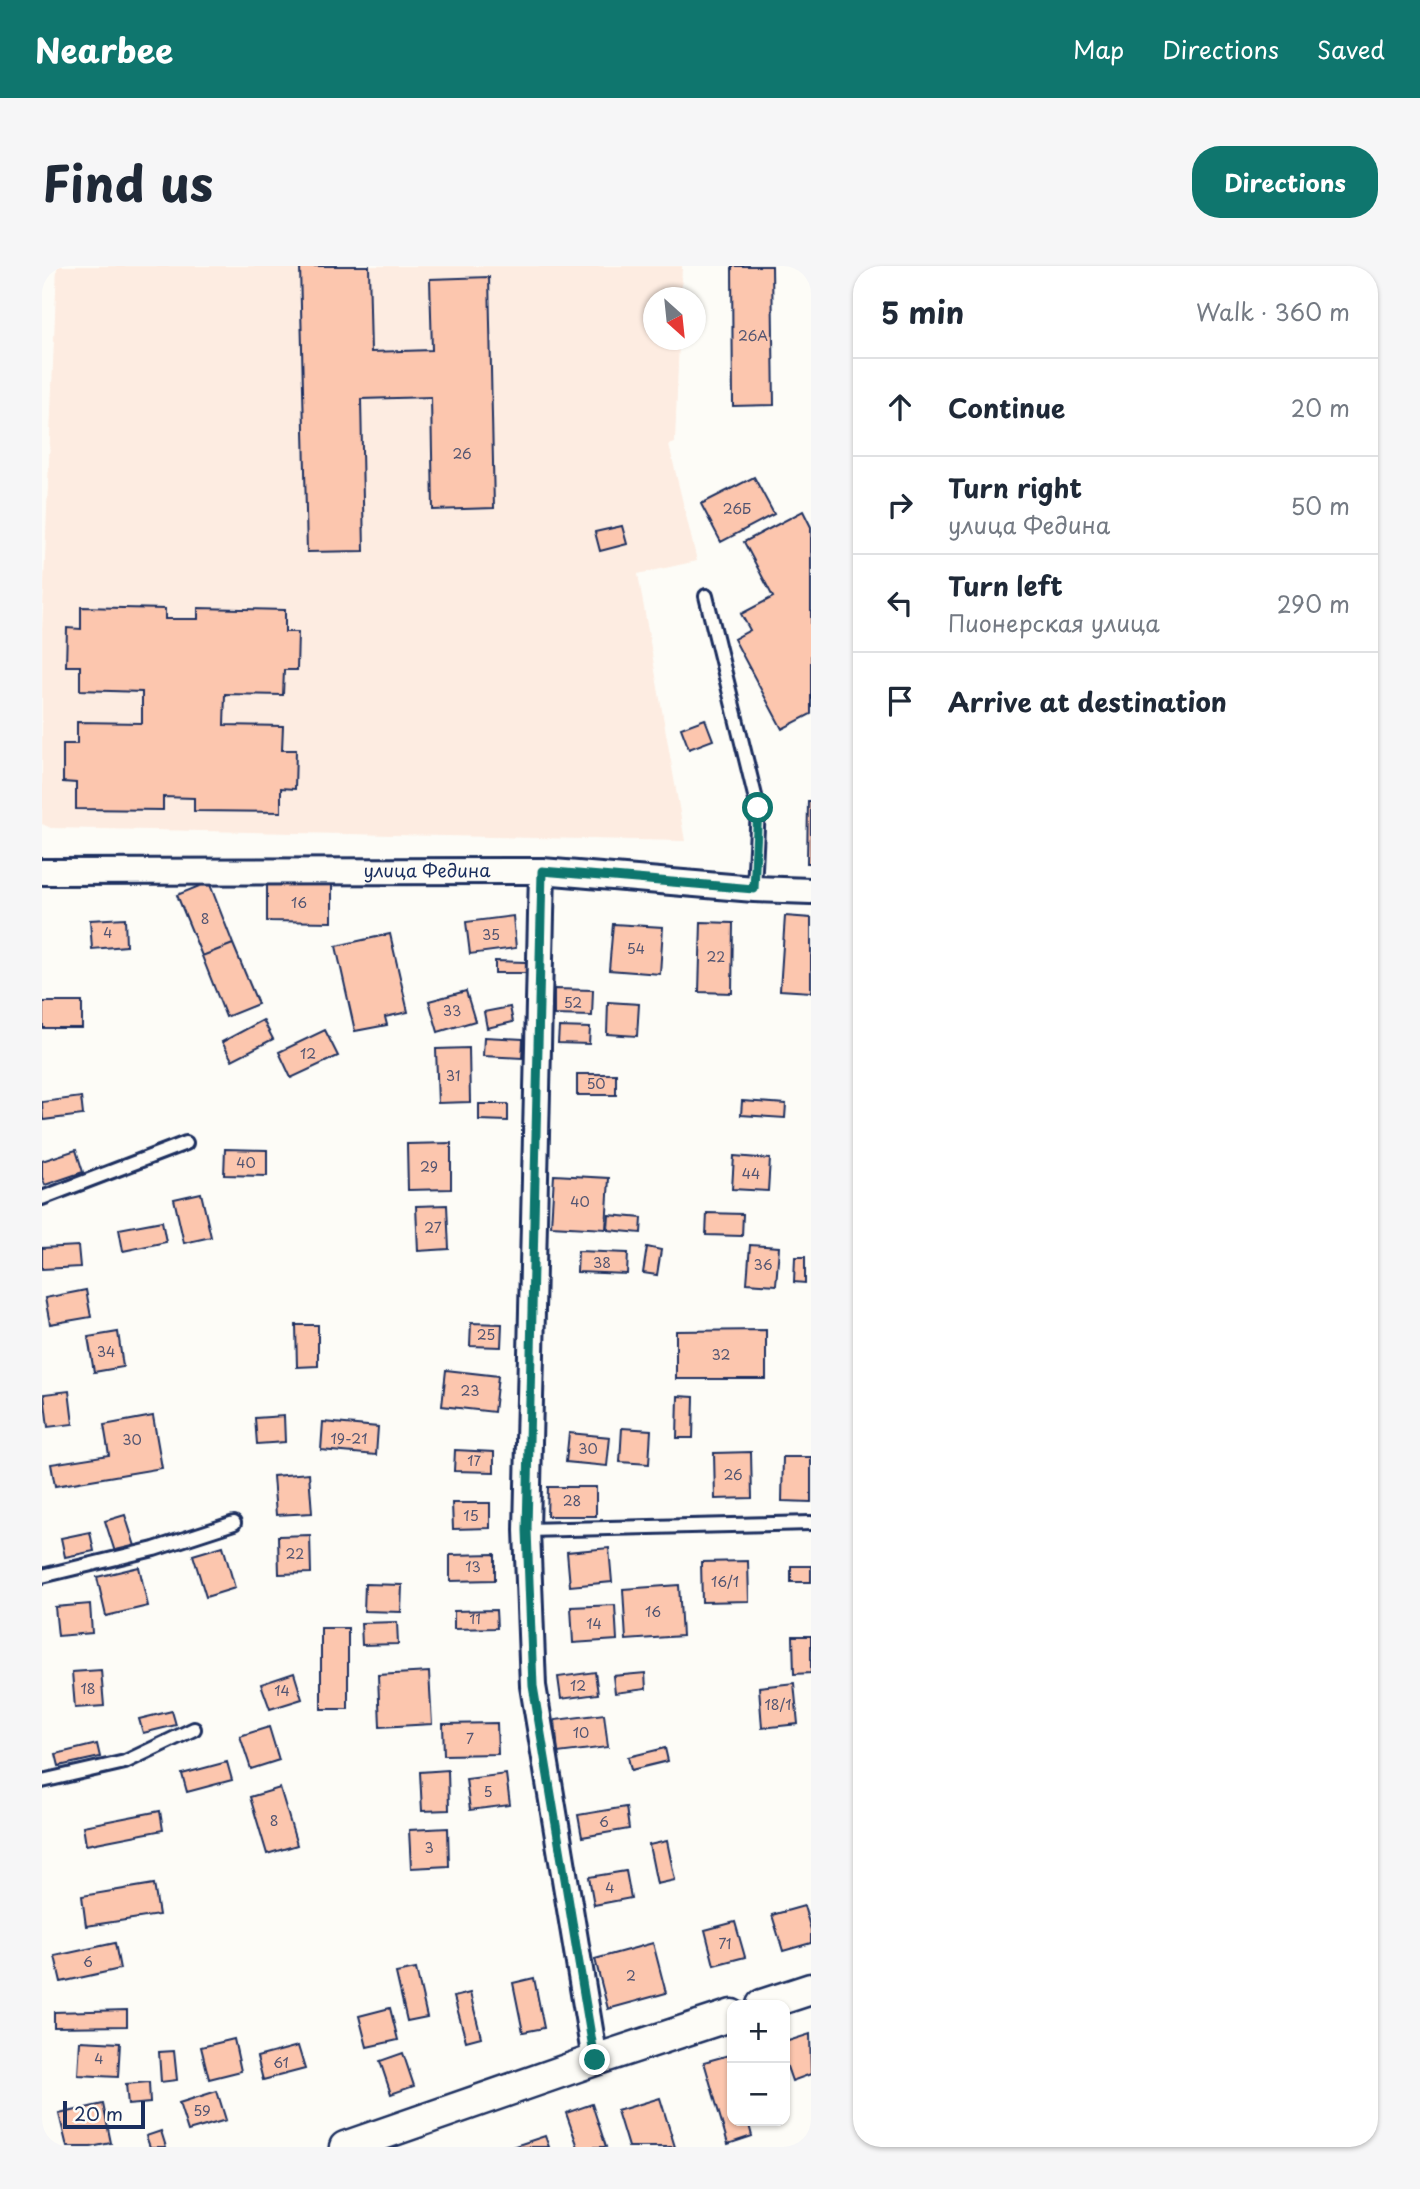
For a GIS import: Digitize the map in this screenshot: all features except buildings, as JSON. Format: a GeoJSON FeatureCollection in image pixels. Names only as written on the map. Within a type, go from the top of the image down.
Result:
{"type":"FeatureCollection","features":[{"type":"Feature","properties":{"kind":"street","name":"улица Федина"},"geometry":{"type":"LineString","coordinates":[[42,872],[542,871],[754,889],[811,891]]}},
{"type":"Feature","properties":{"kind":"street"},"geometry":{"type":"LineString","coordinates":[[542,871],[527,1530],[533,1686],[595,2060]]}},
{"type":"Feature","properties":{"kind":"street"},"geometry":{"type":"LineString","coordinates":[[777,2000],[811,1989]]}},
{"type":"Feature","properties":{"kind":"street"},"geometry":{"type":"LineString","coordinates":[[345,2147],[727,2017]]}},
{"type":"Feature","properties":{"kind":"lane"},"geometry":{"type":"LineString","coordinates":[[706,596],[758,808],[754,889]]}},
{"type":"Feature","properties":{"kind":"lane"},"geometry":{"type":"LineString","coordinates":[[42,1198],[186,1143]]}},
{"type":"Feature","properties":{"kind":"lane"},"geometry":{"type":"LineString","coordinates":[[42,1576],[154,1549],[234,1523]]}},
{"type":"Feature","properties":{"kind":"lane"},"geometry":{"type":"LineString","coordinates":[[527,1530],[811,1523]]}},
{"type":"Feature","properties":{"kind":"lane"},"geometry":{"type":"LineString","coordinates":[[42,1781],[125,1762],[194,1729]]}},
{"type":"Feature","properties":{"kind":"shaded area"},"geometry":{"type":"Polygon","coordinates":[[[57,266],[682,266],[681,287],[643,287],[643,350],[679,350],[675,443],[669,445],[697,561],[638,574],[685,841],[51,828],[42,824],[42,631],[57,266]]]}},
{"type":"Feature","properties":{"kind":"route"},"geometry":{"type":"LineString","coordinates":[[595,2060],[533,1686],[527,1530],[542,871],[754,889],[758,808]]}}]}
